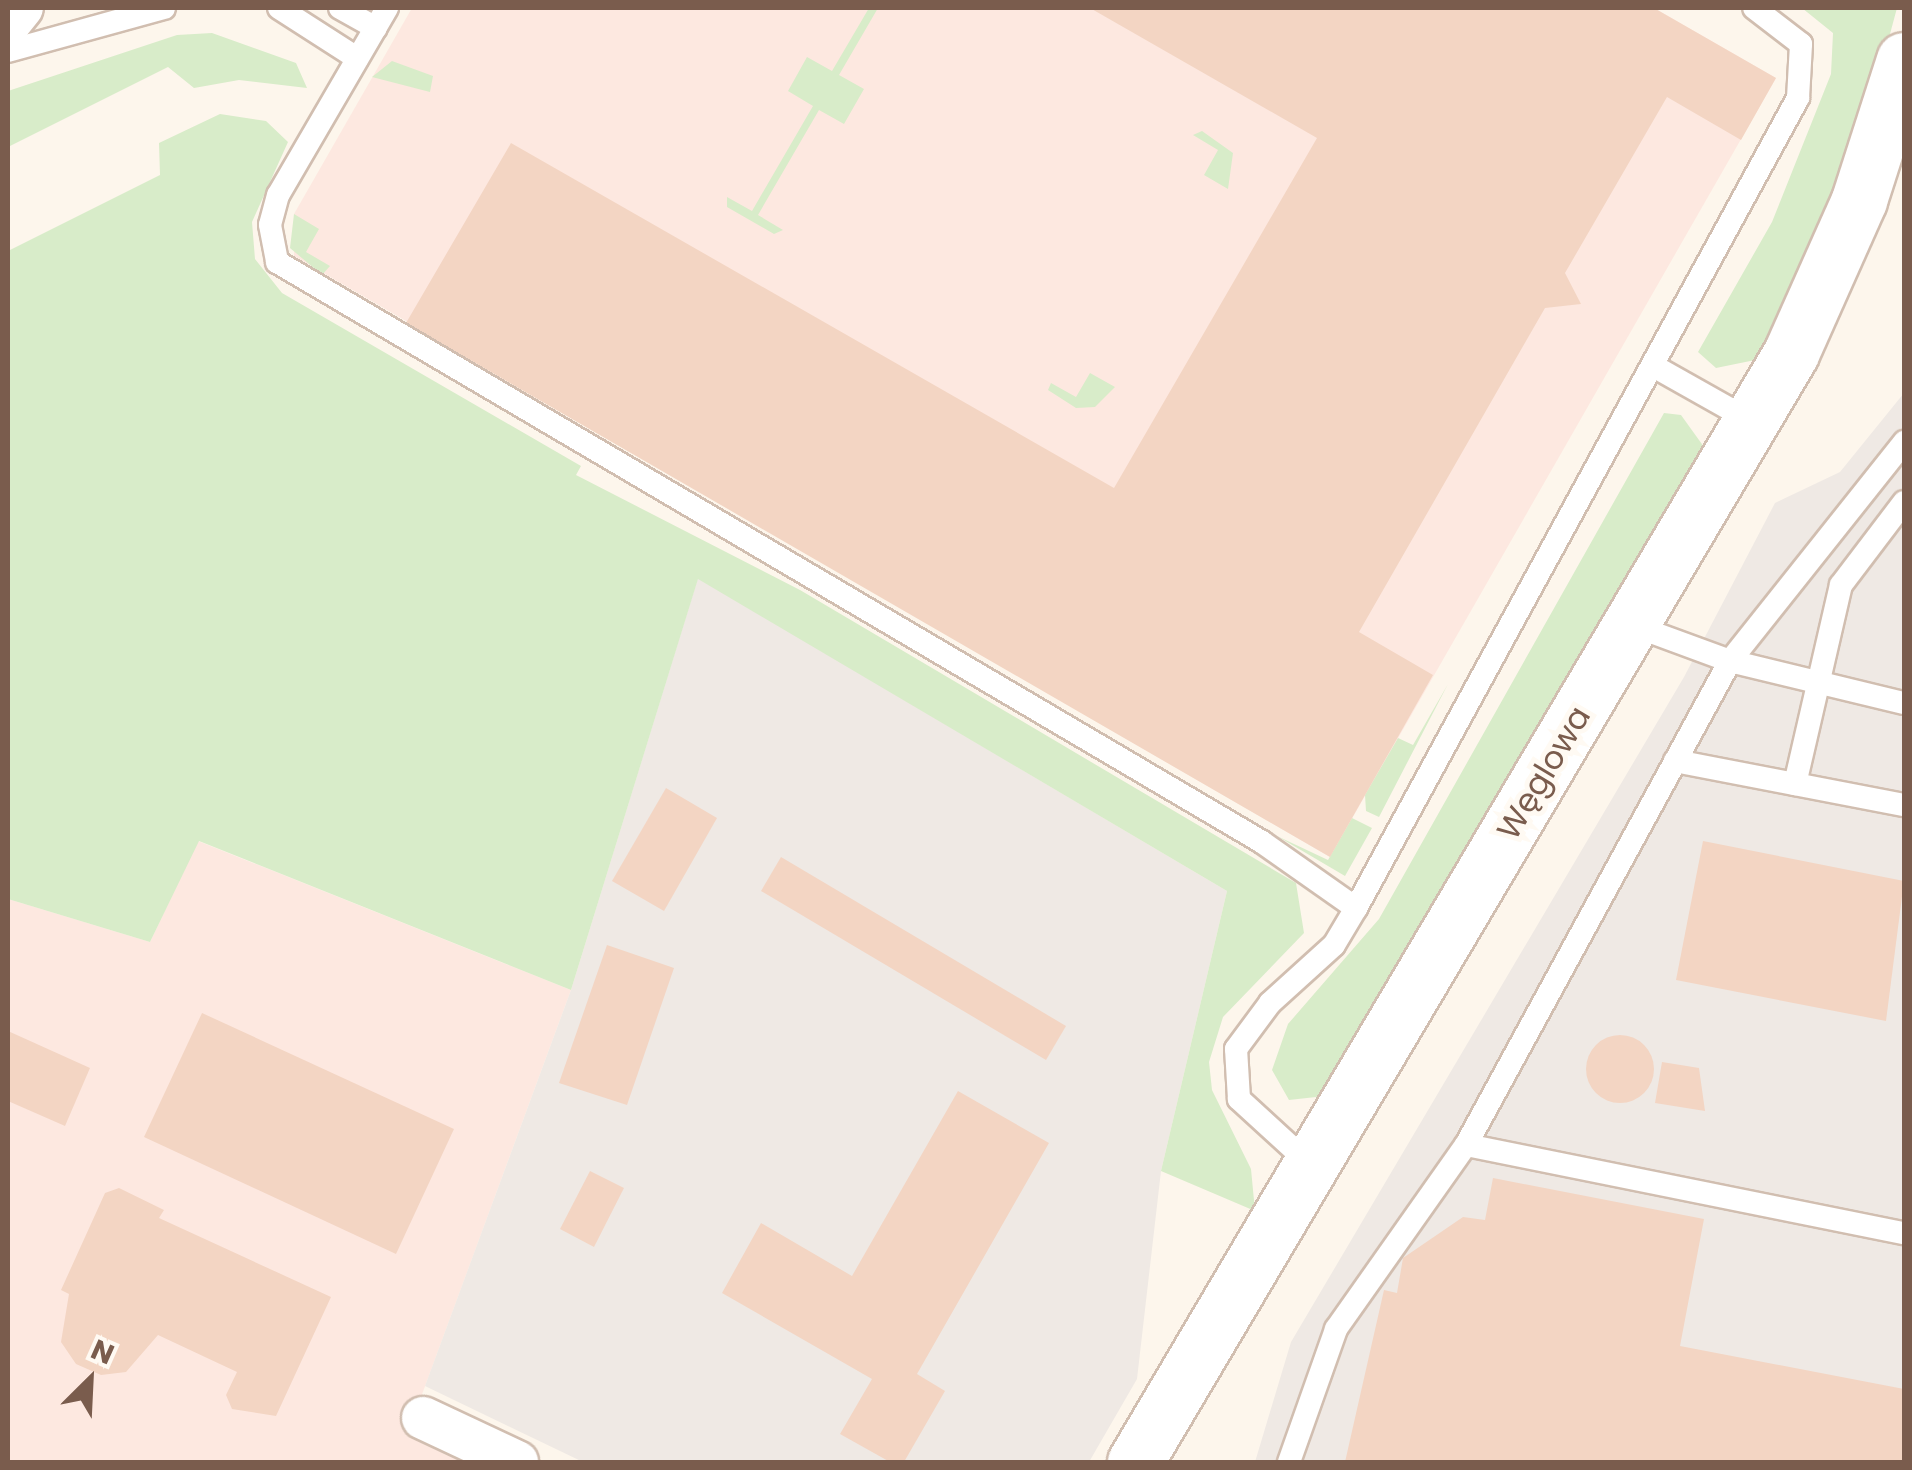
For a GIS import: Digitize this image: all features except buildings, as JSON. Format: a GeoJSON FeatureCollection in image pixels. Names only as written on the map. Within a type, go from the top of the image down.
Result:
{"type":"FeatureCollection","features":[{"type":"Feature","properties":{"kind":"street"},"geometry":{"type":"LineString","coordinates":[[8,25],[22,8]]}},
{"type":"Feature","properties":{"kind":"street","name":"Węglowa"},"geometry":{"type":"LineString","coordinates":[[1135,1462],[1753,422],[1859,200],[1904,60]]}},
{"type":"Feature","properties":{"kind":"street"},"geometry":{"type":"LineString","coordinates":[[423,1418],[517,1462]]}},
{"type":"Feature","properties":{"kind":"lane"},"geometry":{"type":"LineString","coordinates":[[8,51],[164,8]]}},
{"type":"Feature","properties":{"kind":"lane"},"geometry":{"type":"LineString","coordinates":[[279,8],[356,58]]}},
{"type":"Feature","properties":{"kind":"lane"},"geometry":{"type":"LineString","coordinates":[[340,8],[382,18],[278,195],[270,225],[276,262],[1262,842],[1356,908]]}},
{"type":"Feature","properties":{"kind":"lane"},"geometry":{"type":"LineString","coordinates":[[1311,1165],[1239,1099],[1236,1050],[1270,1002],[1334,945],[1356,908],[1657,368],[1802,83],[1802,44],[1754,8]]}},
{"type":"Feature","properties":{"kind":"lane"},"geometry":{"type":"LineString","coordinates":[[1657,368],[1753,422]]}},
{"type":"Feature","properties":{"kind":"lane"},"geometry":{"type":"LineString","coordinates":[[1289,1462],[1336,1329],[1466,1145],[1730,661],[1904,451]]}},
{"type":"Feature","properties":{"kind":"lane"},"geometry":{"type":"LineString","coordinates":[[1795,784],[1840,585],[1904,502]]}},
{"type":"Feature","properties":{"kind":"lane"},"geometry":{"type":"LineString","coordinates":[[1632,625],[1730,661],[1904,702]]}},
{"type":"Feature","properties":{"kind":"lane"},"geometry":{"type":"LineString","coordinates":[[1675,761],[1904,805]]}},
{"type":"Feature","properties":{"kind":"lane"},"geometry":{"type":"LineString","coordinates":[[1466,1145],[1904,1232]]}},
{"type":"Feature","properties":{"kind":"shaded area"},"geometry":{"type":"Polygon","coordinates":[[[412,8],[1654,8],[1776,78],[1330,857],[294,256],[294,214],[412,8]]]}},
{"type":"Feature","properties":{"kind":"shaded area"},"geometry":{"type":"Polygon","coordinates":[[[1904,393],[1904,1462],[1255,1462],[1291,1342],[1684,677],[1775,503],[1840,472],[1904,393]]]}},
{"type":"Feature","properties":{"kind":"shaded area"},"geometry":{"type":"Polygon","coordinates":[[[698,578],[1227,891],[1161,1171],[1137,1379],[1089,1462],[583,1462],[425,1386],[571,990],[698,578]]]}},
{"type":"Feature","properties":{"kind":"shaded area"},"geometry":{"type":"Polygon","coordinates":[[[198,841],[571,990],[410,1427],[482,1462],[8,1462],[8,899],[150,942],[198,841]]]}},
{"type":"Feature","properties":{"kind":"green space"},"geometry":{"type":"Polygon","coordinates":[[[869,8],[878,8],[839,75],[864,89],[844,124],[819,110],[758,215],[783,230],[774,234],[727,207],[727,197],[752,211],[813,106],[788,91],[807,57],[832,71],[869,8]]]}},
{"type":"Feature","properties":{"kind":"green space"},"geometry":{"type":"Polygon","coordinates":[[[1802,8],[1897,8],[1859,149],[1760,359],[1716,368],[1698,352],[1772,222],[1831,74],[1833,33],[1802,8]]]}},
{"type":"Feature","properties":{"kind":"green space"},"geometry":{"type":"Polygon","coordinates":[[[212,33],[296,63],[307,88],[239,80],[194,88],[168,67],[8,147],[8,91],[177,35],[212,33]]]}},
{"type":"Feature","properties":{"kind":"green space"},"geometry":{"type":"Polygon","coordinates":[[[392,61],[433,76],[430,92],[372,77],[392,61]]]}},
{"type":"Feature","properties":{"kind":"green space"},"geometry":{"type":"Polygon","coordinates":[[[220,114],[266,121],[288,142],[252,222],[255,259],[282,293],[581,466],[576,475],[800,590],[1296,883],[1304,933],[1223,1017],[1209,1062],[1212,1090],[1251,1169],[1255,1211],[1161,1171],[1227,891],[698,579],[571,990],[199,841],[150,942],[8,899],[8,251],[160,175],[159,143],[220,114]]]}},
{"type":"Feature","properties":{"kind":"green space"},"geometry":{"type":"Polygon","coordinates":[[[1202,131],[1233,153],[1228,189],[1204,175],[1218,150],[1193,135],[1202,131]]]}},
{"type":"Feature","properties":{"kind":"green space"},"geometry":{"type":"Polygon","coordinates":[[[294,214],[319,229],[306,252],[330,266],[322,275],[290,248],[294,214]]]}},
{"type":"Feature","properties":{"kind":"green space"},"geometry":{"type":"Polygon","coordinates":[[[1090,373],[1115,387],[1095,407],[1076,408],[1048,390],[1051,383],[1076,397],[1090,373]]]}},
{"type":"Feature","properties":{"kind":"green space"},"geometry":{"type":"Polygon","coordinates":[[[1664,413],[1681,415],[1704,447],[1325,1096],[1289,1100],[1272,1070],[1288,1024],[1379,919],[1664,413]]]}},
{"type":"Feature","properties":{"kind":"green space"},"geometry":{"type":"Polygon","coordinates":[[[1448,684],[1379,817],[1366,811],[1365,795],[1398,738],[1413,745],[1448,684]]]}},
{"type":"Feature","properties":{"kind":"green space"},"geometry":{"type":"Polygon","coordinates":[[[1352,818],[1372,828],[1345,876],[1277,836],[1328,860],[1352,818]]]}}]}
